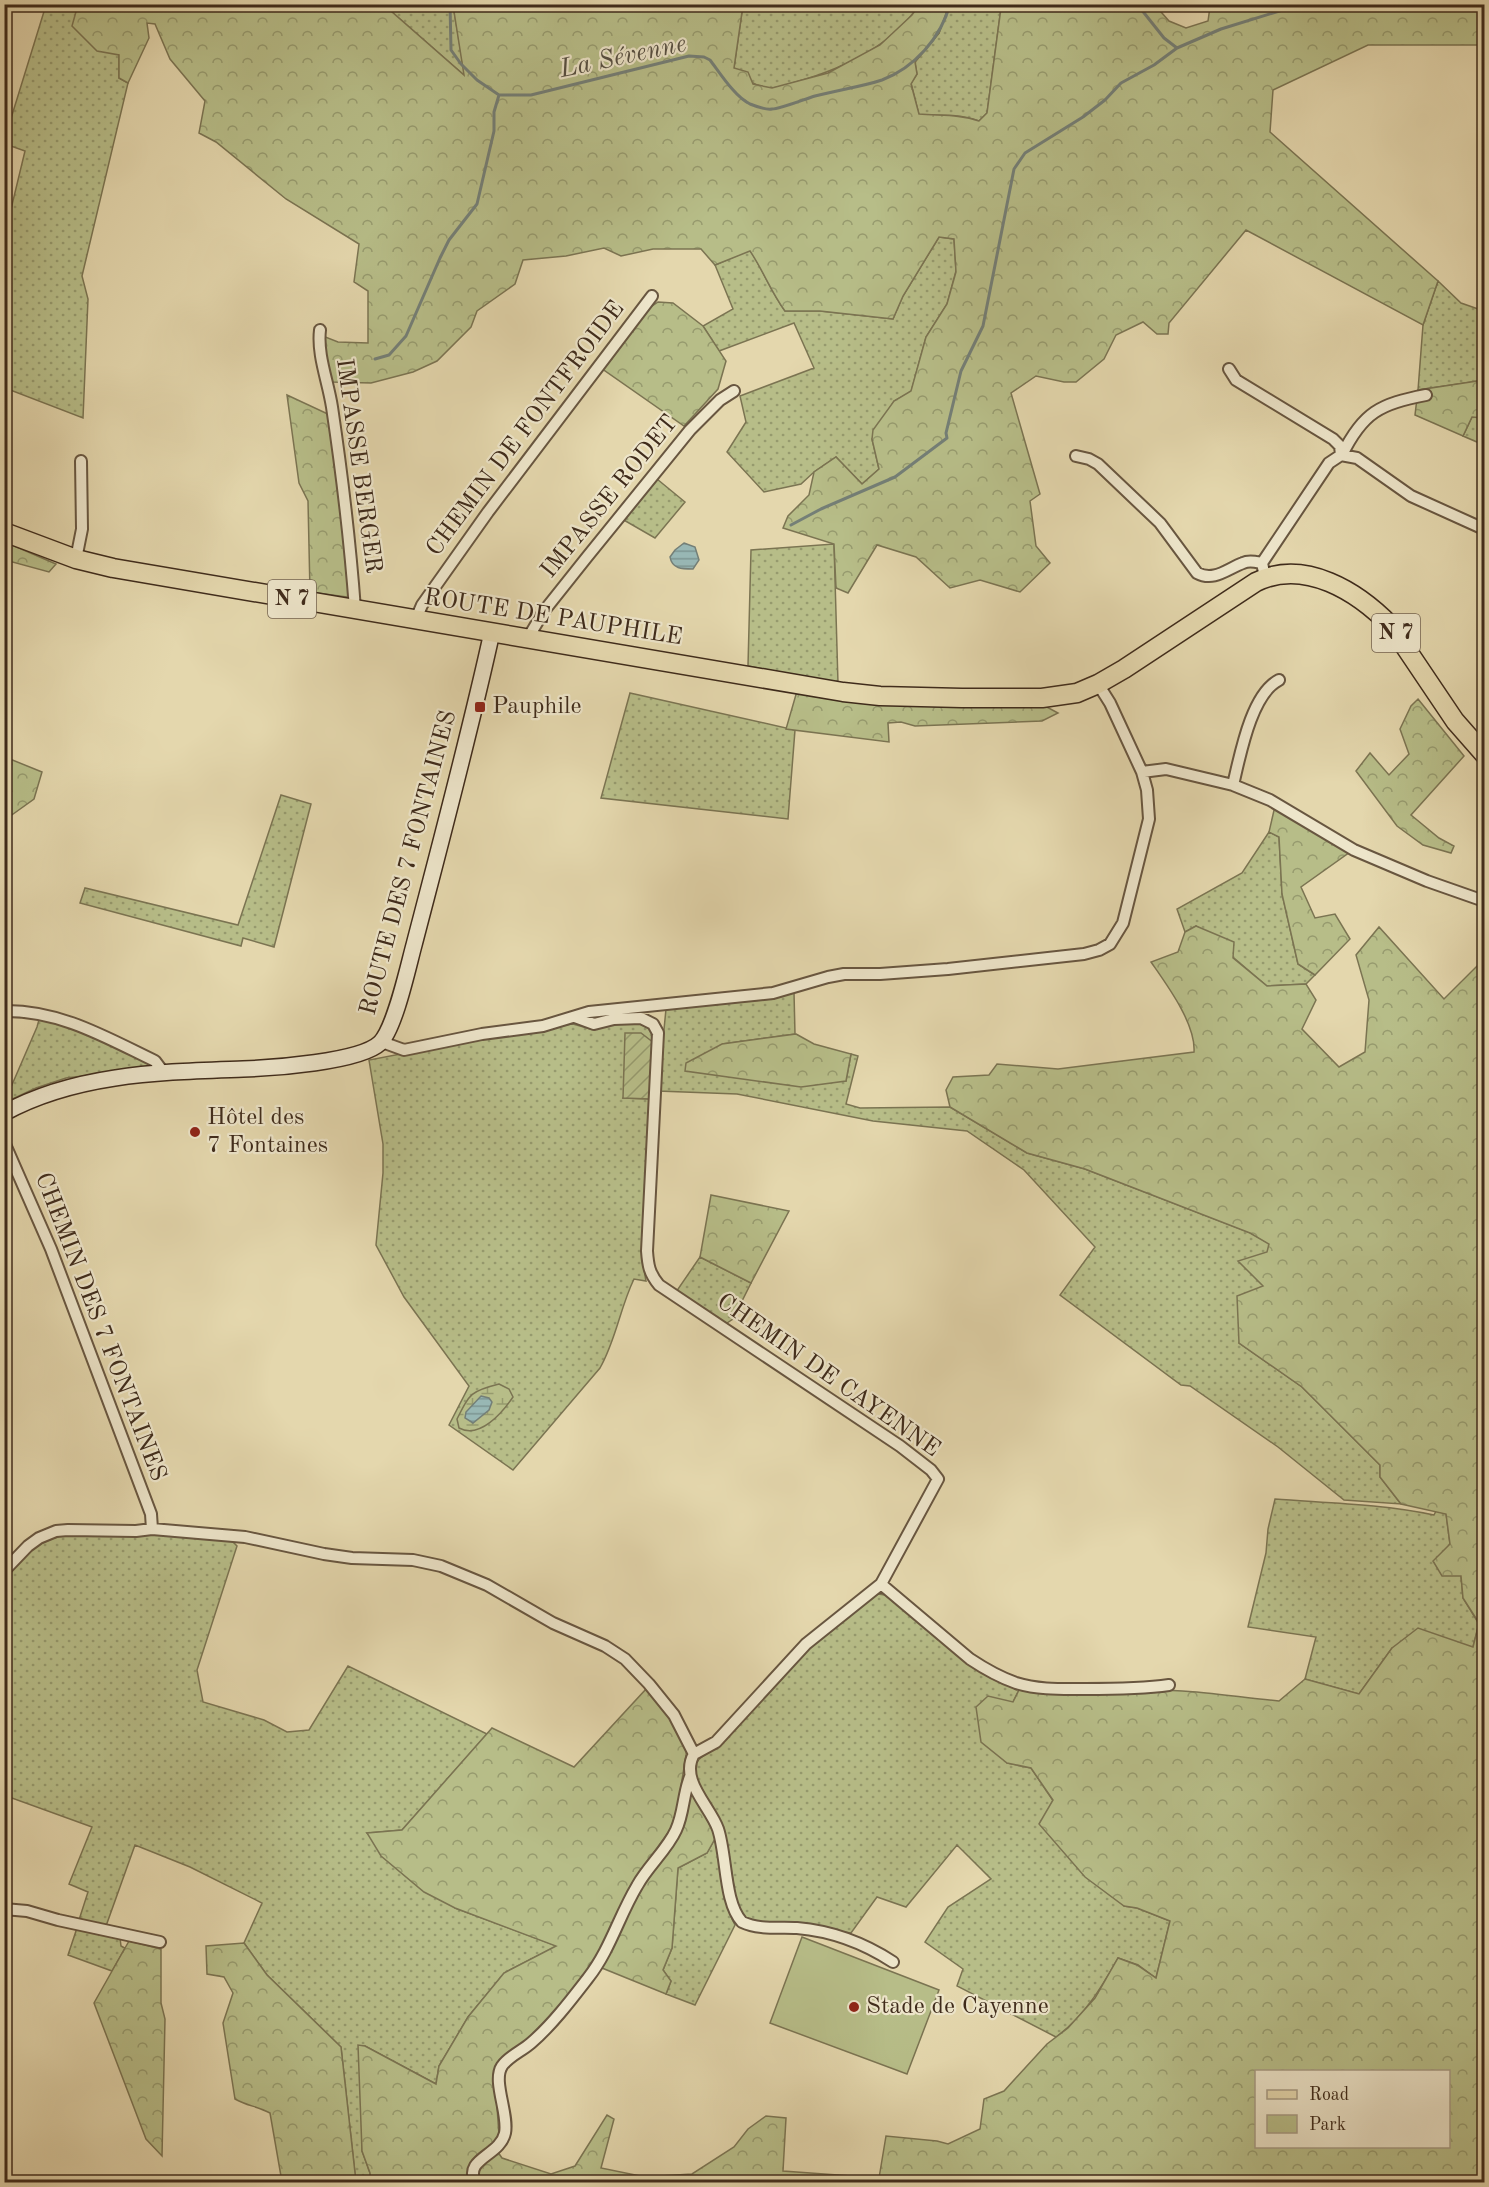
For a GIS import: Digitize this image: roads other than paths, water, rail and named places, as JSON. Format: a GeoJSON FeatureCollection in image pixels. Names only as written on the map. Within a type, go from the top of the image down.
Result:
{"type":"FeatureCollection","features":[{"type":"Feature","properties":{"kind":"main road","name":"ROUTE DE PAUPHILE"},"geometry":{"type":"LineString","coordinates":[[4,532],[76,559],[113,568],[843,692],[880,696],[1042,698],[1077,693],[1098,684]]}},
{"type":"Feature","properties":{"kind":"main road","name":"N 7"},"geometry":{"type":"LineString","coordinates":[[1098,684],[1237,593],[1264,570],[1293,574],[1326,581],[1355,596],[1379,614],[1404,643],[1464,733],[1485,754]]}},
{"type":"Feature","properties":{"kind":"street","name":"CHEMIN DE FONTFROIDE"},"geometry":{"type":"LineString","coordinates":[[416,619],[422,605],[483,520],[652,296]]}},
{"type":"Feature","properties":{"kind":"street","name":"IMPASSE BERGER"},"geometry":{"type":"LineString","coordinates":[[320,330],[319,342],[336,431],[355,609]]}},
{"type":"Feature","properties":{"kind":"street"},"geometry":{"type":"LineString","coordinates":[[1229,369],[1236,381],[1334,439],[1340,446],[1341,455]]}},
{"type":"Feature","properties":{"kind":"street","name":"IMPASSE RODET"},"geometry":{"type":"LineString","coordinates":[[528,638],[544,611],[579,566],[690,430],[720,400],[734,391]]}},
{"type":"Feature","properties":{"kind":"street"},"geometry":{"type":"LineString","coordinates":[[1076,456],[1098,464],[1160,523],[1197,573],[1203,576],[1216,576],[1245,561],[1264,570],[1329,463],[1341,455],[1352,434],[1374,411],[1386,405],[1426,395]]}},
{"type":"Feature","properties":{"kind":"street"},"geometry":{"type":"LineString","coordinates":[[1341,455],[1357,458],[1411,496],[1485,530]]}},
{"type":"Feature","properties":{"kind":"street"},"geometry":{"type":"LineString","coordinates":[[76,559],[82,529],[81,461]]}},
{"type":"Feature","properties":{"kind":"street","name":"ROUTE DES 7 FONTAINES"},"geometry":{"type":"LineString","coordinates":[[4,1113],[38,1097],[63,1089],[125,1077],[292,1066],[367,1052],[382,1042],[389,1030],[411,957],[492,632]]}},
{"type":"Feature","properties":{"kind":"street"},"geometry":{"type":"LineString","coordinates":[[1233,785],[1254,713],[1269,684],[1279,680]]}},
{"type":"Feature","properties":{"kind":"street"},"geometry":{"type":"LineString","coordinates":[[382,1042],[404,1050],[482,1034],[543,1026],[589,1012],[773,993],[844,974],[948,969],[1084,954],[1099,950],[1110,944],[1118,934],[1128,909],[1149,819],[1147,790],[1142,772],[1110,703],[1098,684]]}},
{"type":"Feature","properties":{"kind":"street"},"geometry":{"type":"LineString","coordinates":[[1142,772],[1166,769],[1233,785],[1270,800],[1354,850],[1427,881],[1485,902]]}},
{"type":"Feature","properties":{"kind":"street"},"geometry":{"type":"LineString","coordinates":[[4,1011],[38,1012],[71,1022],[155,1061],[164,1073]]}},
{"type":"Feature","properties":{"kind":"street","name":"CHEMIN DE CAYENNE"},"geometry":{"type":"LineString","coordinates":[[575,1017],[594,1024],[614,1019],[641,1018],[653,1024],[658,1033],[647,1251],[650,1275],[658,1284],[900,1446],[931,1470],[938,1479],[881,1584],[806,1644],[716,1742],[694,1754]]}},
{"type":"Feature","properties":{"kind":"street","name":"CHEMIN DES 7 FONTAINES"},"geometry":{"type":"LineString","coordinates":[[4,1142],[51,1249],[151,1514],[152,1529]]}},
{"type":"Feature","properties":{"kind":"street"},"geometry":{"type":"LineString","coordinates":[[4,1571],[28,1546],[49,1534],[68,1530],[136,1531],[152,1529],[245,1536],[324,1554],[352,1558],[413,1560],[453,1570],[487,1585],[554,1623],[605,1646],[625,1659],[649,1684],[674,1715],[694,1754],[689,1768],[690,1777],[712,1815],[719,1833],[733,1909],[742,1922],[760,1927],[796,1928],[830,1934],[867,1947],[893,1962]]}},
{"type":"Feature","properties":{"kind":"street"},"geometry":{"type":"LineString","coordinates":[[881,1584],[970,1659],[1018,1684],[1046,1689],[1138,1689],[1169,1685]]}},
{"type":"Feature","properties":{"kind":"street"},"geometry":{"type":"LineString","coordinates":[[475,2182],[473,2170],[477,2163],[494,2151],[504,2135],[505,2118],[499,2079],[502,2066],[538,2036],[599,1962],[635,1888],[675,1832],[681,1817],[690,1777]]}},
{"type":"Feature","properties":{"kind":"street"},"geometry":{"type":"LineString","coordinates":[[4,1909],[27,1911],[160,1942]]}},
{"type":"Feature","properties":{"kind":"water"},"geometry":{"type":"Polygon","coordinates":[[[684,543],[695,547],[699,560],[693,569],[678,568],[671,561],[670,557],[675,550],[684,543]]]}},
{"type":"Feature","properties":{"kind":"water"},"geometry":{"type":"Polygon","coordinates":[[[481,1396],[489,1398],[492,1402],[489,1410],[473,1423],[465,1418],[466,1412],[481,1396]]]}},
{"type":"Feature","properties":{"kind":"waterway","name":"La Sévenne"},"geometry":{"type":"LineString","coordinates":[[450,4],[451,50],[477,80],[499,95],[531,95],[689,56],[704,57],[710,60],[744,101],[770,109],[894,75],[915,60],[933,40],[946,17],[950,4]]}},
{"type":"Feature","properties":{"kind":"waterway","name":"La Sévenne"},"geometry":{"type":"LineString","coordinates":[[1137,4],[1164,38],[1177,48],[1221,29],[1302,4]]}},
{"type":"Feature","properties":{"kind":"waterway"},"geometry":{"type":"LineString","coordinates":[[791,525],[821,509],[895,477],[947,438],[946,433],[961,371],[983,326],[1014,169],[1025,153],[1083,117],[1105,100],[1121,83],[1154,65],[1177,48]]}},
{"type":"Feature","properties":{"kind":"waterway"},"geometry":{"type":"LineString","coordinates":[[375,359],[389,355],[406,336],[449,240],[477,204],[494,131],[494,112],[499,95]]}},
{"type":"Feature","properties":{"kind":"place","name":"Pauphile"},"geometry":{"type":"Point","coordinates":[480,707]}},
{"type":"Feature","properties":{"kind":"place","name":"Hôtel des 7 Fontaines"},"geometry":{"type":"Point","coordinates":[195,1132]}},
{"type":"Feature","properties":{"kind":"place","name":"Stade de Cayenne"},"geometry":{"type":"Point","coordinates":[854,2007]}}]}
